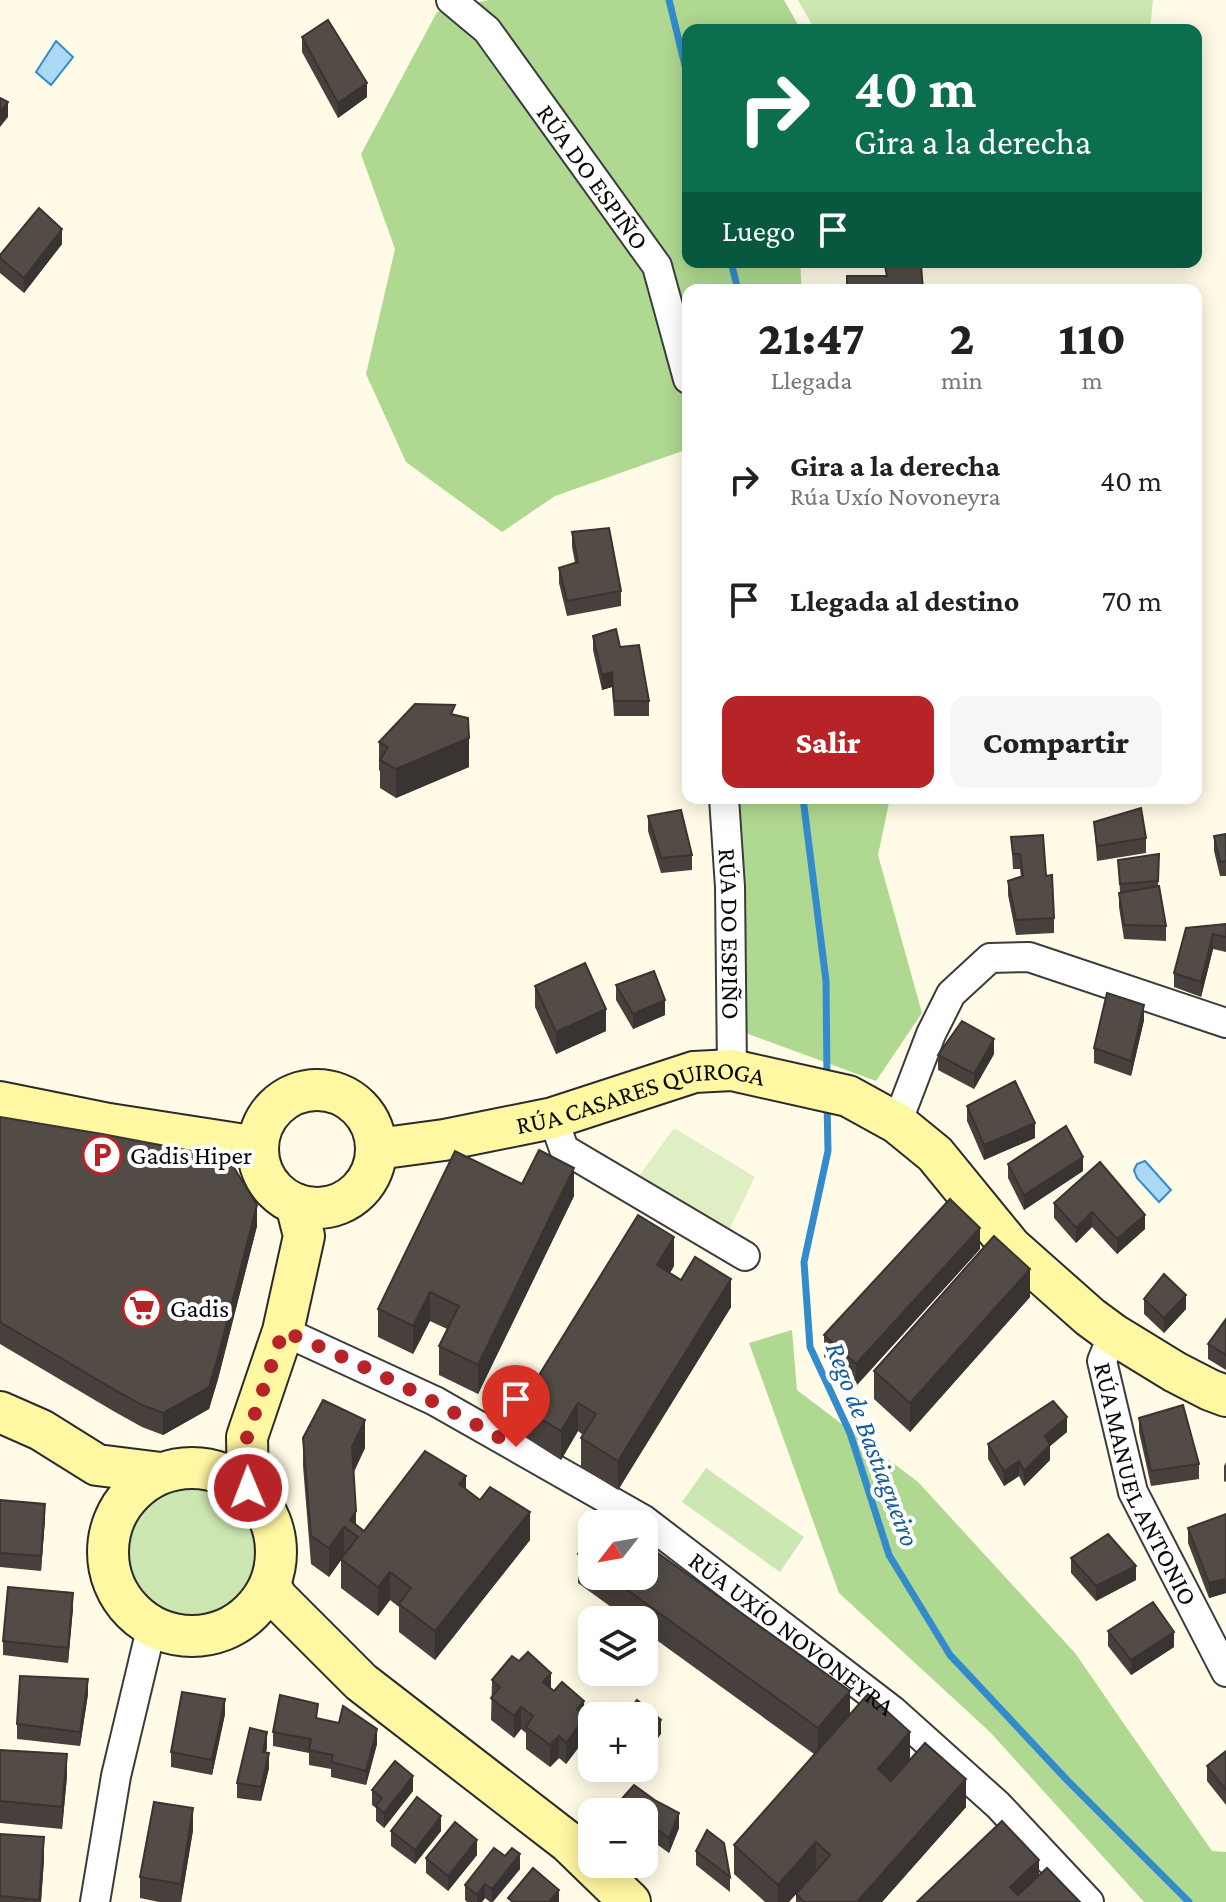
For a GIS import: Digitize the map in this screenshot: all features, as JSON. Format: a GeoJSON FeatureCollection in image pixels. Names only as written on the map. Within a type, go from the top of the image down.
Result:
{"type":"FeatureCollection","features":[{"type":"Feature","properties":{"kind":"street","name":"RÚA DO ESPIÑO"},"geometry":{"type":"LineString","coordinates":[[451,0],[487,30],[657,266],[682,357]]}},
{"type":"Feature","properties":{"kind":"street","name":"RÚA DO ESPIÑO"},"geometry":{"type":"LineString","coordinates":[[724,804],[730,887],[732,1070]]}},
{"type":"Feature","properties":{"kind":"street"},"geometry":{"type":"LineString","coordinates":[[897,1123],[931,1034],[951,994],[990,958],[1029,957],[1226,1021]]}},
{"type":"Feature","properties":{"kind":"street","name":"RÚA CASARES QUIROGA"},"geometry":{"type":"LineString","coordinates":[[377,1149],[444,1140],[553,1118],[694,1072],[732,1070],[848,1096],[897,1123],[935,1154],[1011,1247],[1090,1317],[1175,1372],[1226,1396]]}},
{"type":"Feature","properties":{"kind":"street"},"geometry":{"type":"LineString","coordinates":[[318,1089],[336,1092],[353,1101],[366,1114],[374,1130],[377,1149],[373,1169],[363,1187],[347,1200],[309,1216],[268,1181],[258,1147],[270,1113],[283,1100],[300,1092],[318,1089]]}},
{"type":"Feature","properties":{"kind":"street"},"geometry":{"type":"LineString","coordinates":[[0,1102],[109,1124],[258,1147]]}},
{"type":"Feature","properties":{"kind":"street"},"geometry":{"type":"LineString","coordinates":[[553,1118],[564,1149],[745,1256]]}},
{"type":"Feature","properties":{"kind":"street"},"geometry":{"type":"LineString","coordinates":[[248,1488],[247,1437],[283,1331],[309,1216]]}},
{"type":"Feature","properties":{"kind":"street","name":"RÚA UXÍO NOVONEYRA"},"geometry":{"type":"LineString","coordinates":[[283,1331],[435,1401],[644,1520],[892,1710],[998,1805],[1089,1902]]}},
{"type":"Feature","properties":{"kind":"street","name":"RÚA MANUEL ANTONIO"},"geometry":{"type":"LineString","coordinates":[[1113,1334],[1102,1361],[1133,1492],[1226,1672]]}},
{"type":"Feature","properties":{"kind":"street"},"geometry":{"type":"LineString","coordinates":[[0,1413],[41,1430],[97,1465],[161,1473]]}},
{"type":"Feature","properties":{"kind":"street"},"geometry":{"type":"LineString","coordinates":[[0,1413],[105,1502],[114,1520]]}},
{"type":"Feature","properties":{"kind":"street"},"geometry":{"type":"LineString","coordinates":[[200,1468],[247,1437]]}},
{"type":"Feature","properties":{"kind":"street"},"geometry":{"type":"LineString","coordinates":[[213,1633],[247,1616],[260,1602],[270,1585],[276,1559],[274,1533],[264,1508],[248,1488],[225,1474],[200,1468],[180,1468],[161,1473],[141,1485],[125,1500],[114,1520],[109,1539],[111,1573],[128,1605],[152,1625],[180,1634],[196,1635],[250,1631],[284,1639],[361,1682]]}},
{"type":"Feature","properties":{"kind":"street"},"geometry":{"type":"LineString","coordinates":[[270,1585],[277,1598],[361,1682],[568,1842],[630,1902]]}},
{"type":"Feature","properties":{"kind":"street"},"geometry":{"type":"LineString","coordinates":[[95,1902],[116,1776],[152,1625]]}},
{"type":"Feature","properties":{"kind":"green space"},"geometry":{"type":"Polygon","coordinates":[[[489,0],[784,0],[798,24],[682,24],[682,268],[800,268],[802,284],[682,284],[682,451],[555,496],[502,532],[406,462],[366,374],[395,249],[361,154],[437,12],[489,0]]]}},
{"type":"Feature","properties":{"kind":"green space"},"geometry":{"type":"Polygon","coordinates":[[[798,0],[1153,0],[1151,24],[812,24],[798,0]]]}},
{"type":"Feature","properties":{"kind":"green space"},"geometry":{"type":"Polygon","coordinates":[[[718,804],[889,804],[878,855],[922,1013],[876,1081],[716,1022],[718,804]]]}},
{"type":"Feature","properties":{"kind":"green space"},"geometry":{"type":"Polygon","coordinates":[[[674,1128],[755,1177],[726,1236],[637,1179],[674,1128]]]}},
{"type":"Feature","properties":{"kind":"green space"},"geometry":{"type":"Polygon","coordinates":[[[792,1330],[797,1390],[918,1482],[1075,1653],[1212,1851],[1226,1852],[1226,1902],[1144,1902],[990,1732],[839,1593],[749,1343],[792,1330]]]}},
{"type":"Feature","properties":{"kind":"green space"},"geometry":{"type":"Polygon","coordinates":[[[706,1468],[804,1537],[780,1572],[682,1502],[706,1468]]]}},
{"type":"Feature","properties":{"kind":"green space"},"geometry":{"type":"Polygon","coordinates":[[[191,1484],[217,1490],[240,1504],[254,1527],[260,1553],[254,1579],[240,1602],[217,1616],[191,1622],[165,1616],[142,1602],[128,1579],[122,1553],[128,1527],[142,1504],[165,1490],[191,1484]]]}},
{"type":"Feature","properties":{"kind":"water"},"geometry":{"type":"Polygon","coordinates":[[[56,41],[73,57],[51,85],[36,72],[56,41]]]}},
{"type":"Feature","properties":{"kind":"water"},"geometry":{"type":"Polygon","coordinates":[[[1145,1161],[1171,1190],[1159,1202],[1137,1178],[1134,1170],[1137,1164],[1145,1161]]]}},
{"type":"Feature","properties":{"kind":"building"},"geometry":{"type":"Polygon","coordinates":[[[328,20],[367,83],[338,103],[302,37],[328,20]]]}},
{"type":"Feature","properties":{"kind":"building"},"geometry":{"type":"Polygon","coordinates":[[[0,98],[8,102],[0,112],[0,98]]]}},
{"type":"Feature","properties":{"kind":"building"},"geometry":{"type":"Polygon","coordinates":[[[39,208],[62,229],[24,278],[0,255],[39,208]]]}},
{"type":"Feature","properties":{"kind":"building"},"geometry":{"type":"Polygon","coordinates":[[[885,268],[921,268],[923,284],[847,284],[847,276],[887,276],[885,268]]]}},
{"type":"Feature","properties":{"kind":"building"},"geometry":{"type":"Polygon","coordinates":[[[609,528],[621,591],[567,601],[559,568],[578,562],[572,532],[609,528]]]}},
{"type":"Feature","properties":{"kind":"building"},"geometry":{"type":"Polygon","coordinates":[[[616,629],[620,647],[639,645],[649,701],[614,701],[612,672],[602,675],[593,636],[616,629]]]}},
{"type":"Feature","properties":{"kind":"building"},"geometry":{"type":"Polygon","coordinates":[[[415,704],[455,705],[451,714],[468,718],[469,738],[396,769],[380,760],[388,747],[379,742],[415,704]]]}},
{"type":"Feature","properties":{"kind":"building"},"geometry":{"type":"Polygon","coordinates":[[[1141,808],[1146,838],[1097,846],[1094,822],[1141,808]]]}},
{"type":"Feature","properties":{"kind":"building"},"geometry":{"type":"Polygon","coordinates":[[[681,810],[692,855],[661,858],[648,816],[681,810]]]}},
{"type":"Feature","properties":{"kind":"building"},"geometry":{"type":"Polygon","coordinates":[[[1226,834],[1226,861],[1220,862],[1214,836],[1226,834]]]}},
{"type":"Feature","properties":{"kind":"building"},"geometry":{"type":"Polygon","coordinates":[[[1043,835],[1046,876],[1052,875],[1054,918],[1016,920],[1008,881],[1023,876],[1020,854],[1013,854],[1011,837],[1043,835]]]}},
{"type":"Feature","properties":{"kind":"building"},"geometry":{"type":"Polygon","coordinates":[[[1159,854],[1158,881],[1120,884],[1118,860],[1159,854]]]}},
{"type":"Feature","properties":{"kind":"building"},"geometry":{"type":"Polygon","coordinates":[[[1159,886],[1166,926],[1124,925],[1119,893],[1159,886]]]}},
{"type":"Feature","properties":{"kind":"building"},"geometry":{"type":"Polygon","coordinates":[[[1226,924],[1226,937],[1213,934],[1201,982],[1174,973],[1186,928],[1226,924]]]}},
{"type":"Feature","properties":{"kind":"building"},"geometry":{"type":"Polygon","coordinates":[[[585,963],[606,1009],[556,1032],[535,986],[585,963]]]}},
{"type":"Feature","properties":{"kind":"building"},"geometry":{"type":"Polygon","coordinates":[[[654,971],[665,1000],[633,1014],[616,985],[654,971]]]}},
{"type":"Feature","properties":{"kind":"building"},"geometry":{"type":"Polygon","coordinates":[[[1107,993],[1144,1005],[1131,1061],[1094,1048],[1107,993]]]}},
{"type":"Feature","properties":{"kind":"building"},"geometry":{"type":"Polygon","coordinates":[[[962,1021],[994,1039],[974,1074],[938,1055],[962,1021]]]}},
{"type":"Feature","properties":{"kind":"building"},"geometry":{"type":"Polygon","coordinates":[[[1015,1081],[1035,1123],[984,1145],[967,1106],[1015,1081]]]}},
{"type":"Feature","properties":{"kind":"building"},"geometry":{"type":"Polygon","coordinates":[[[0,1117],[228,1158],[257,1205],[209,1387],[163,1413],[115,1390],[0,1322],[0,1117]]]}},
{"type":"Feature","properties":{"kind":"building"},"geometry":{"type":"Polygon","coordinates":[[[1066,1126],[1083,1157],[1024,1195],[1008,1164],[1066,1126]]]}},
{"type":"Feature","properties":{"kind":"building"},"geometry":{"type":"Polygon","coordinates":[[[539,1150],[574,1168],[478,1365],[439,1346],[459,1306],[430,1292],[413,1326],[378,1309],[455,1151],[522,1184],[539,1150]]]}},
{"type":"Feature","properties":{"kind":"building"},"geometry":{"type":"Polygon","coordinates":[[[1100,1162],[1145,1215],[1117,1239],[1092,1212],[1076,1228],[1054,1203],[1100,1162]]]}},
{"type":"Feature","properties":{"kind":"building"},"geometry":{"type":"Polygon","coordinates":[[[950,1199],[980,1228],[856,1364],[824,1335],[950,1199]]]}},
{"type":"Feature","properties":{"kind":"building"},"geometry":{"type":"Polygon","coordinates":[[[638,1215],[674,1237],[657,1265],[681,1280],[695,1257],[731,1279],[618,1461],[581,1438],[596,1414],[578,1403],[561,1431],[520,1406],[638,1215]]]}},
{"type":"Feature","properties":{"kind":"building"},"geometry":{"type":"Polygon","coordinates":[[[994,1236],[1030,1269],[910,1403],[874,1371],[994,1236]]]}},
{"type":"Feature","properties":{"kind":"building"},"geometry":{"type":"Polygon","coordinates":[[[1164,1274],[1186,1295],[1164,1318],[1144,1299],[1164,1274]]]}},
{"type":"Feature","properties":{"kind":"building"},"geometry":{"type":"Polygon","coordinates":[[[1226,1319],[1226,1355],[1208,1344],[1226,1319]]]}},
{"type":"Feature","properties":{"kind":"building"},"geometry":{"type":"Polygon","coordinates":[[[323,1400],[365,1420],[352,1447],[356,1511],[350,1520],[364,1531],[425,1451],[466,1476],[459,1484],[480,1500],[490,1487],[530,1512],[435,1631],[399,1604],[411,1588],[390,1572],[378,1587],[341,1559],[358,1537],[344,1527],[329,1548],[311,1536],[303,1438],[323,1400]]]}},
{"type":"Feature","properties":{"kind":"building"},"geometry":{"type":"Polygon","coordinates":[[[1053,1401],[1067,1417],[1045,1436],[1050,1445],[1024,1471],[1019,1461],[1004,1471],[988,1444],[1053,1401]]]}},
{"type":"Feature","properties":{"kind":"building"},"geometry":{"type":"Polygon","coordinates":[[[1183,1405],[1199,1464],[1151,1471],[1139,1418],[1183,1405]]]}},
{"type":"Feature","properties":{"kind":"building"},"geometry":{"type":"Polygon","coordinates":[[[0,1500],[45,1504],[41,1556],[0,1553],[0,1500]]]}},
{"type":"Feature","properties":{"kind":"building"},"geometry":{"type":"Polygon","coordinates":[[[1226,1514],[1226,1579],[1209,1583],[1188,1528],[1226,1514]]]}},
{"type":"Feature","properties":{"kind":"building"},"geometry":{"type":"Polygon","coordinates":[[[1108,1534],[1136,1566],[1096,1586],[1071,1558],[1108,1534]]]}},
{"type":"Feature","properties":{"kind":"building"},"geometry":{"type":"Polygon","coordinates":[[[658,1553],[850,1691],[818,1728],[658,1612],[658,1606],[649,1606],[627,1590],[658,1590],[658,1553]]]}},
{"type":"Feature","properties":{"kind":"building"},"geometry":{"type":"Polygon","coordinates":[[[8,1587],[73,1593],[68,1648],[3,1641],[8,1587]]]}},
{"type":"Feature","properties":{"kind":"building"},"geometry":{"type":"Polygon","coordinates":[[[1153,1602],[1174,1632],[1131,1660],[1108,1631],[1153,1602]]]}},
{"type":"Feature","properties":{"kind":"building"},"geometry":{"type":"Polygon","coordinates":[[[528,1652],[551,1673],[543,1682],[554,1691],[562,1682],[584,1701],[578,1702],[578,1727],[566,1743],[559,1736],[550,1745],[526,1727],[533,1716],[521,1707],[514,1716],[491,1698],[500,1687],[492,1680],[512,1656],[519,1661],[528,1652]]]}},
{"type":"Feature","properties":{"kind":"building"},"geometry":{"type":"Polygon","coordinates":[[[20,1676],[88,1679],[80,1732],[17,1724],[20,1676]]]}},
{"type":"Feature","properties":{"kind":"building"},"geometry":{"type":"Polygon","coordinates":[[[182,1692],[225,1699],[212,1760],[171,1752],[182,1692]]]}},
{"type":"Feature","properties":{"kind":"building"},"geometry":{"type":"Polygon","coordinates":[[[868,1694],[910,1732],[878,1769],[891,1781],[925,1743],[966,1779],[857,1902],[804,1902],[796,1894],[830,1855],[816,1842],[778,1885],[734,1845],[868,1694]]]}},
{"type":"Feature","properties":{"kind":"building"},"geometry":{"type":"Polygon","coordinates":[[[280,1695],[318,1704],[316,1718],[339,1723],[343,1706],[377,1729],[366,1771],[331,1762],[333,1755],[309,1750],[311,1739],[273,1732],[280,1695]]]}},
{"type":"Feature","properties":{"kind":"building"},"geometry":{"type":"Polygon","coordinates":[[[250,1728],[267,1732],[263,1752],[269,1753],[261,1787],[237,1783],[250,1728]]]}},
{"type":"Feature","properties":{"kind":"building"},"geometry":{"type":"Polygon","coordinates":[[[0,1750],[67,1754],[62,1807],[0,1801],[0,1750]]]}},
{"type":"Feature","properties":{"kind":"building"},"geometry":{"type":"Polygon","coordinates":[[[1226,1751],[1226,1790],[1207,1766],[1226,1751]]]}},
{"type":"Feature","properties":{"kind":"building"},"geometry":{"type":"Polygon","coordinates":[[[395,1761],[413,1776],[384,1813],[376,1806],[382,1798],[372,1790],[395,1761]]]}},
{"type":"Feature","properties":{"kind":"building"},"geometry":{"type":"Polygon","coordinates":[[[634,1785],[652,1798],[622,1798],[634,1785]]]}},
{"type":"Feature","properties":{"kind":"building"},"geometry":{"type":"Polygon","coordinates":[[[417,1797],[441,1816],[415,1850],[391,1831],[417,1797]]]}},
{"type":"Feature","properties":{"kind":"building"},"geometry":{"type":"Polygon","coordinates":[[[154,1802],[193,1808],[181,1884],[140,1877],[154,1802]]]}},
{"type":"Feature","properties":{"kind":"building"},"geometry":{"type":"Polygon","coordinates":[[[658,1802],[679,1813],[669,1838],[658,1830],[658,1802]]]}},
{"type":"Feature","properties":{"kind":"building"},"geometry":{"type":"Polygon","coordinates":[[[1002,1821],[1039,1860],[1010,1887],[1018,1895],[1047,1868],[1080,1902],[917,1902],[1002,1821]]]}},
{"type":"Feature","properties":{"kind":"building"},"geometry":{"type":"Polygon","coordinates":[[[455,1822],[477,1840],[448,1876],[426,1858],[455,1822]]]}},
{"type":"Feature","properties":{"kind":"building"},"geometry":{"type":"Polygon","coordinates":[[[707,1830],[724,1843],[730,1877],[696,1851],[707,1830]]]}},
{"type":"Feature","properties":{"kind":"building"},"geometry":{"type":"Polygon","coordinates":[[[0,1834],[44,1837],[39,1900],[0,1896],[0,1834]]]}},
{"type":"Feature","properties":{"kind":"building"},"geometry":{"type":"Polygon","coordinates":[[[494,1848],[505,1856],[512,1848],[520,1854],[492,1889],[485,1884],[477,1895],[465,1885],[494,1848]]]}},
{"type":"Feature","properties":{"kind":"building"},"geometry":{"type":"Polygon","coordinates":[[[533,1868],[559,1890],[549,1902],[513,1902],[508,1898],[533,1868]]]}},
{"type":"Feature","properties":{"kind":"waterway","name":"Rego de Bastiagueiro"},"geometry":{"type":"LineString","coordinates":[[669,0],[682,53]]}},
{"type":"Feature","properties":{"kind":"waterway","name":"Rego de Bastiagueiro"},"geometry":{"type":"LineString","coordinates":[[732,268],[736,284]]}},
{"type":"Feature","properties":{"kind":"waterway","name":"Rego de Bastiagueiro"},"geometry":{"type":"LineString","coordinates":[[804,804],[826,981],[827,1078]]}},
{"type":"Feature","properties":{"kind":"waterway","name":"Rego de Bastiagueiro"},"geometry":{"type":"LineString","coordinates":[[827,1103],[828,1151],[804,1262],[810,1347],[850,1433],[889,1555],[950,1655],[1066,1779],[1189,1902]]}},
{"type":"Feature","properties":{"kind":"place","name":"Gadis Hiper"},"geometry":{"type":"Point","coordinates":[102,1155]}},
{"type":"Feature","properties":{"kind":"place","name":"Gadis"},"geometry":{"type":"Point","coordinates":[142,1308]}},
{"type":"Feature","properties":{"kind":"route"},"geometry":{"type":"LineString","coordinates":[[248,1488],[247,1437],[283,1331],[435,1401],[516,1447]]}}]}
